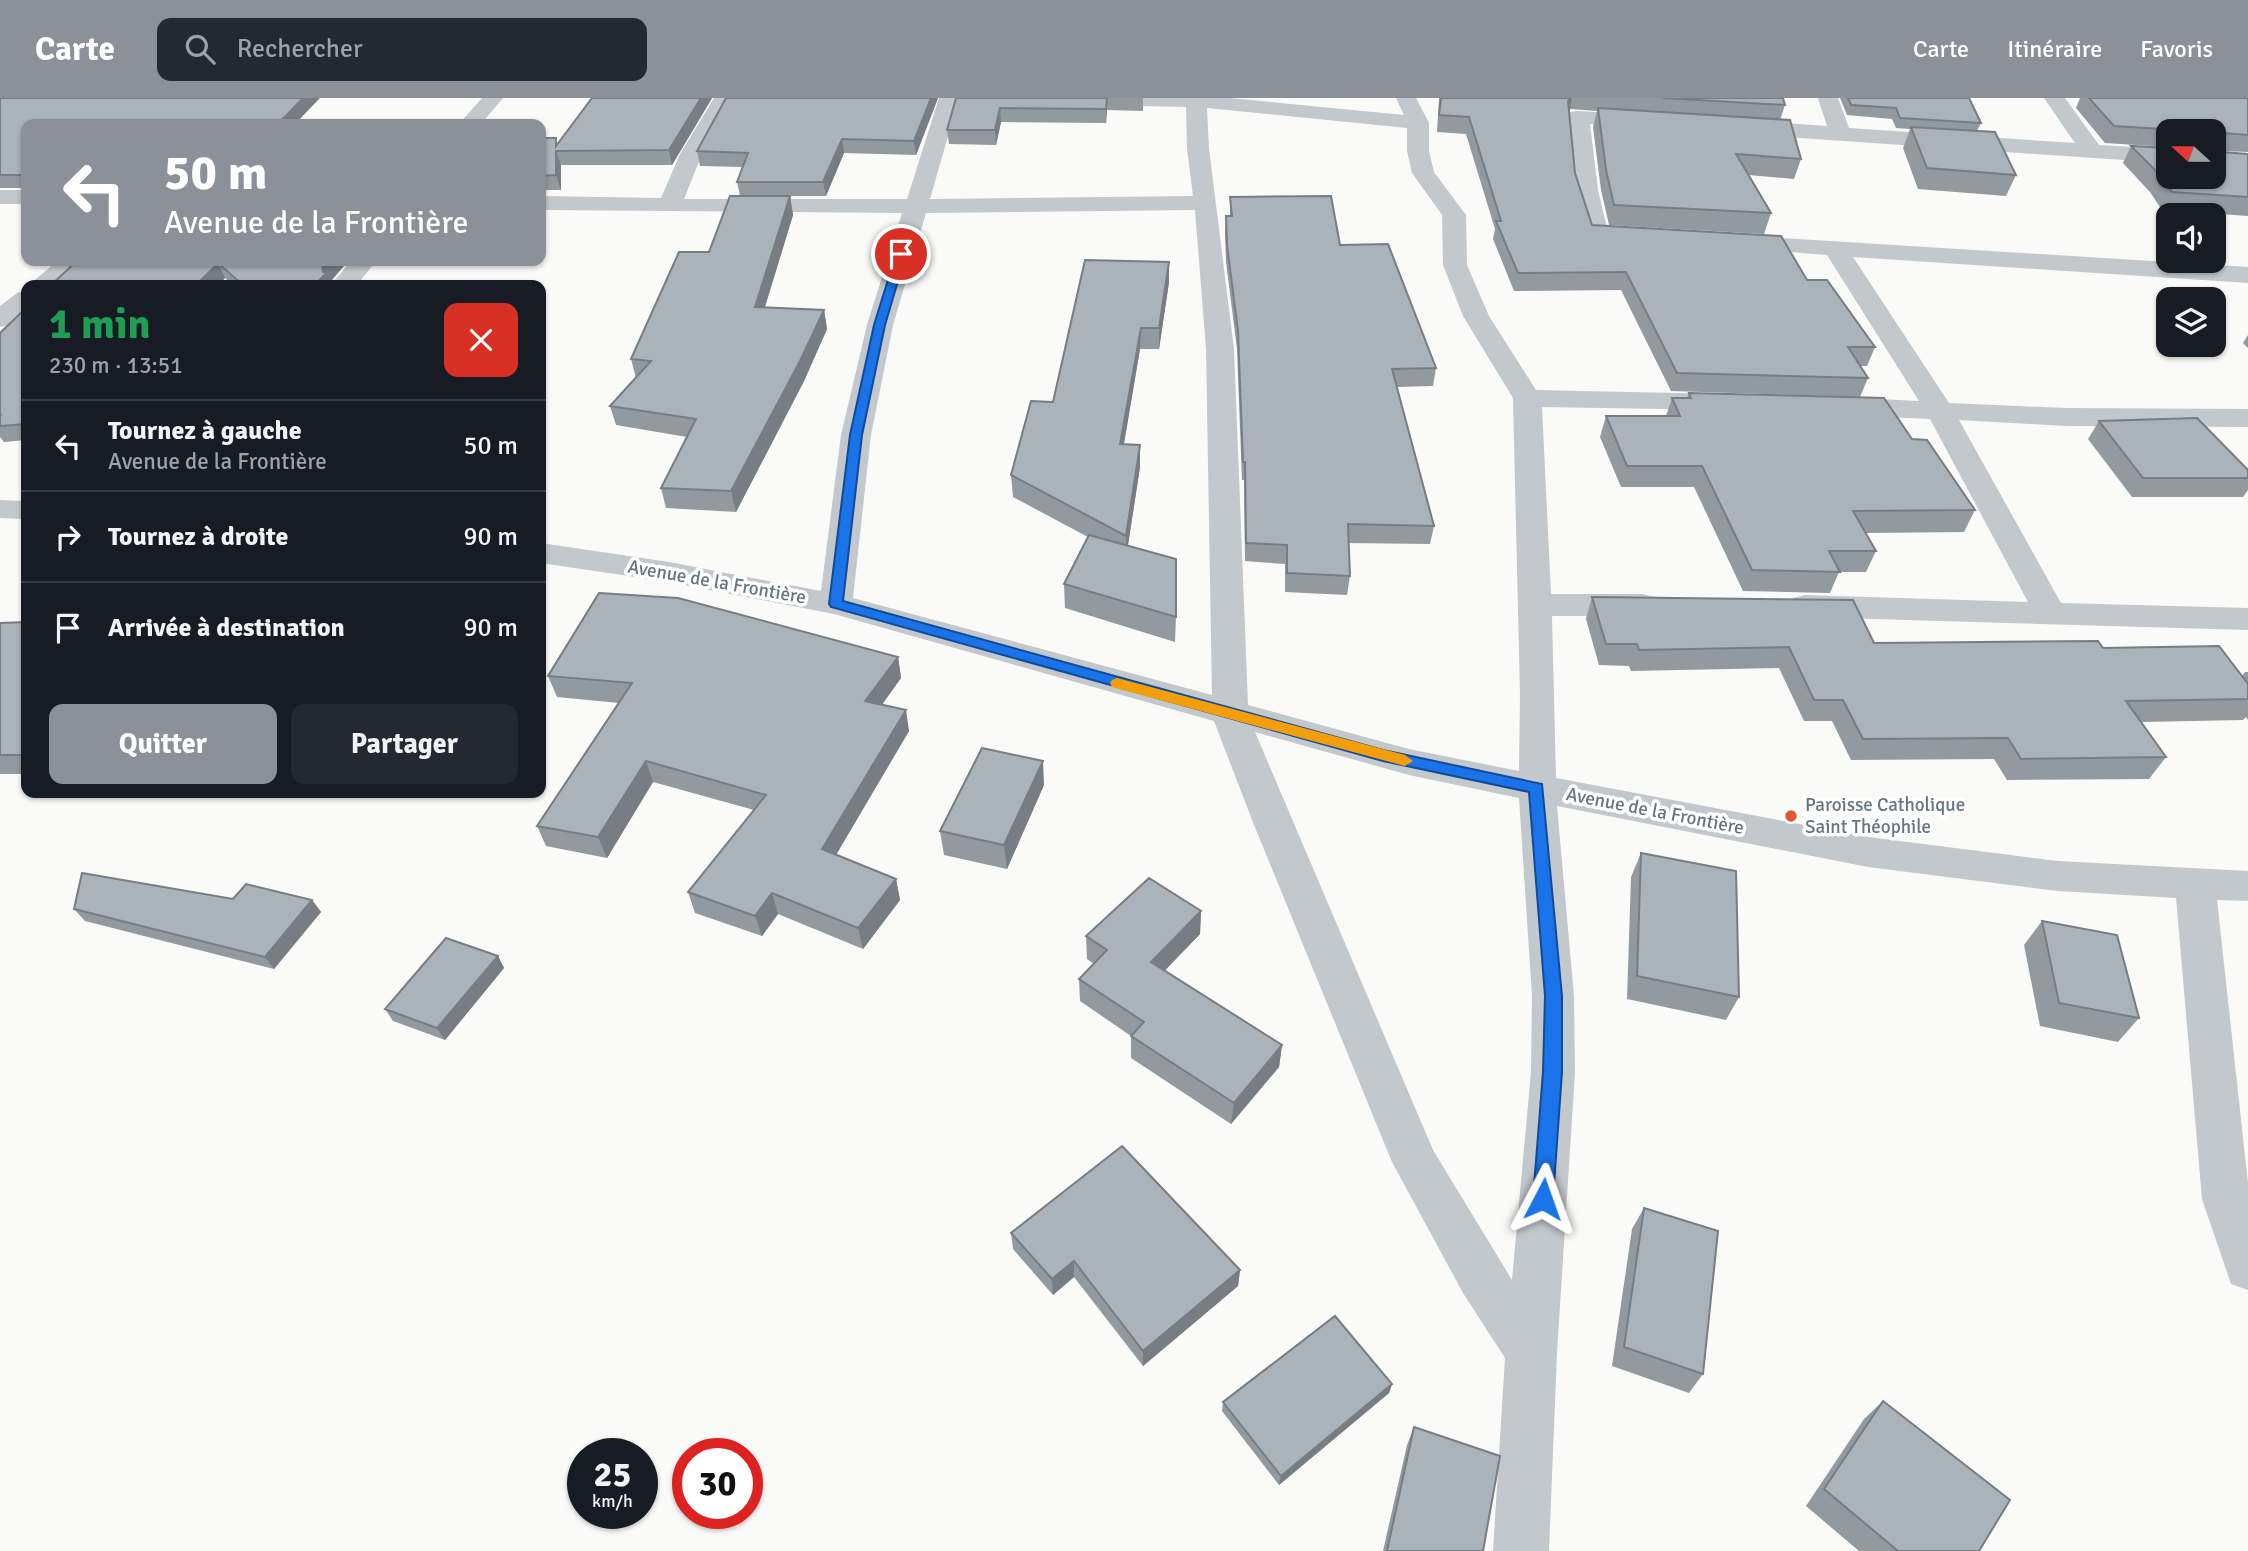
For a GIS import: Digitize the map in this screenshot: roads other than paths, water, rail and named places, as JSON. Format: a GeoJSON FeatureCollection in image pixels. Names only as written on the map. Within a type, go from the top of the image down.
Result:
{"type":"FeatureCollection","features":[{"type":"Feature","properties":{"kind":"street"},"geometry":{"type":"LineString","coordinates":[[474,119],[493,98]]}},
{"type":"Feature","properties":{"kind":"street"},"geometry":{"type":"LineString","coordinates":[[669,206],[691,154],[724,98]]}},
{"type":"Feature","properties":{"kind":"street"},"geometry":{"type":"LineString","coordinates":[[836,604],[856,435],[880,325],[948,98]]}},
{"type":"Feature","properties":{"kind":"street"},"geometry":{"type":"LineString","coordinates":[[1044,98],[1196,99],[1412,110],[1423,173],[1454,215],[1455,265],[1476,316],[1527,398],[1538,695],[1537,788],[1553,996],[1553,1072],[1531,1352],[1521,1551]]}},
{"type":"Feature","properties":{"kind":"street"},"geometry":{"type":"LineString","coordinates":[[1828,98],[1840,133]]}},
{"type":"Feature","properties":{"kind":"street"},"geometry":{"type":"LineString","coordinates":[[2054,98],[2092,151]]}},
{"type":"Feature","properties":{"kind":"street"},"geometry":{"type":"LineString","coordinates":[[1196,99],[1198,149],[1220,349],[1230,715],[1415,1162],[1480,1276],[1531,1352]]}},
{"type":"Feature","properties":{"kind":"street"},"geometry":{"type":"LineString","coordinates":[[1667,239],[1597,235],[1586,190],[1577,108],[1673,123]]}},
{"type":"Feature","properties":{"kind":"street"},"geometry":{"type":"LineString","coordinates":[[1714,125],[2156,155]]}},
{"type":"Feature","properties":{"kind":"street"},"geometry":{"type":"LineString","coordinates":[[0,197],[21,197]]}},
{"type":"Feature","properties":{"kind":"street"},"geometry":{"type":"LineString","coordinates":[[546,203],[915,206],[1206,203]]}},
{"type":"Feature","properties":{"kind":"street"},"geometry":{"type":"LineString","coordinates":[[1709,241],[2248,275]]}},
{"type":"Feature","properties":{"kind":"street"},"geometry":{"type":"LineString","coordinates":[[1834,247],[1939,410],[2050,612]]}},
{"type":"Feature","properties":{"kind":"street"},"geometry":{"type":"LineString","coordinates":[[48,280],[66,266]]}},
{"type":"Feature","properties":{"kind":"street"},"geometry":{"type":"LineString","coordinates":[[348,280],[360,266]]}},
{"type":"Feature","properties":{"kind":"street"},"geometry":{"type":"LineString","coordinates":[[0,319],[21,302]]}},
{"type":"Feature","properties":{"kind":"street"},"geometry":{"type":"LineString","coordinates":[[0,325],[21,327]]}},
{"type":"Feature","properties":{"kind":"street"},"geometry":{"type":"LineString","coordinates":[[1527,398],[1747,403]]}},
{"type":"Feature","properties":{"kind":"street"},"geometry":{"type":"LineString","coordinates":[[1816,405],[2066,417],[2248,418]]}},
{"type":"Feature","properties":{"kind":"street"},"geometry":{"type":"LineString","coordinates":[[0,509],[21,510]]}},
{"type":"Feature","properties":{"kind":"street","name":"Avenue de la Frontière"},"geometry":{"type":"LineString","coordinates":[[546,554],[669,572],[836,604],[1230,715],[1409,762],[1537,788],[1868,852],[2058,876],[2248,886]]}},
{"type":"Feature","properties":{"kind":"street"},"geometry":{"type":"LineString","coordinates":[[1533,605],[1680,605]]}},
{"type":"Feature","properties":{"kind":"street"},"geometry":{"type":"LineString","coordinates":[[1774,606],[2248,619]]}},
{"type":"Feature","properties":{"kind":"street"},"geometry":{"type":"LineString","coordinates":[[2195,883],[2227,1199],[2248,1267]]}},
{"type":"Feature","properties":{"kind":"place","name":"Paroisse Catholique Saint Théophile"},"geometry":{"type":"Point","coordinates":[1791,816]}}]}
